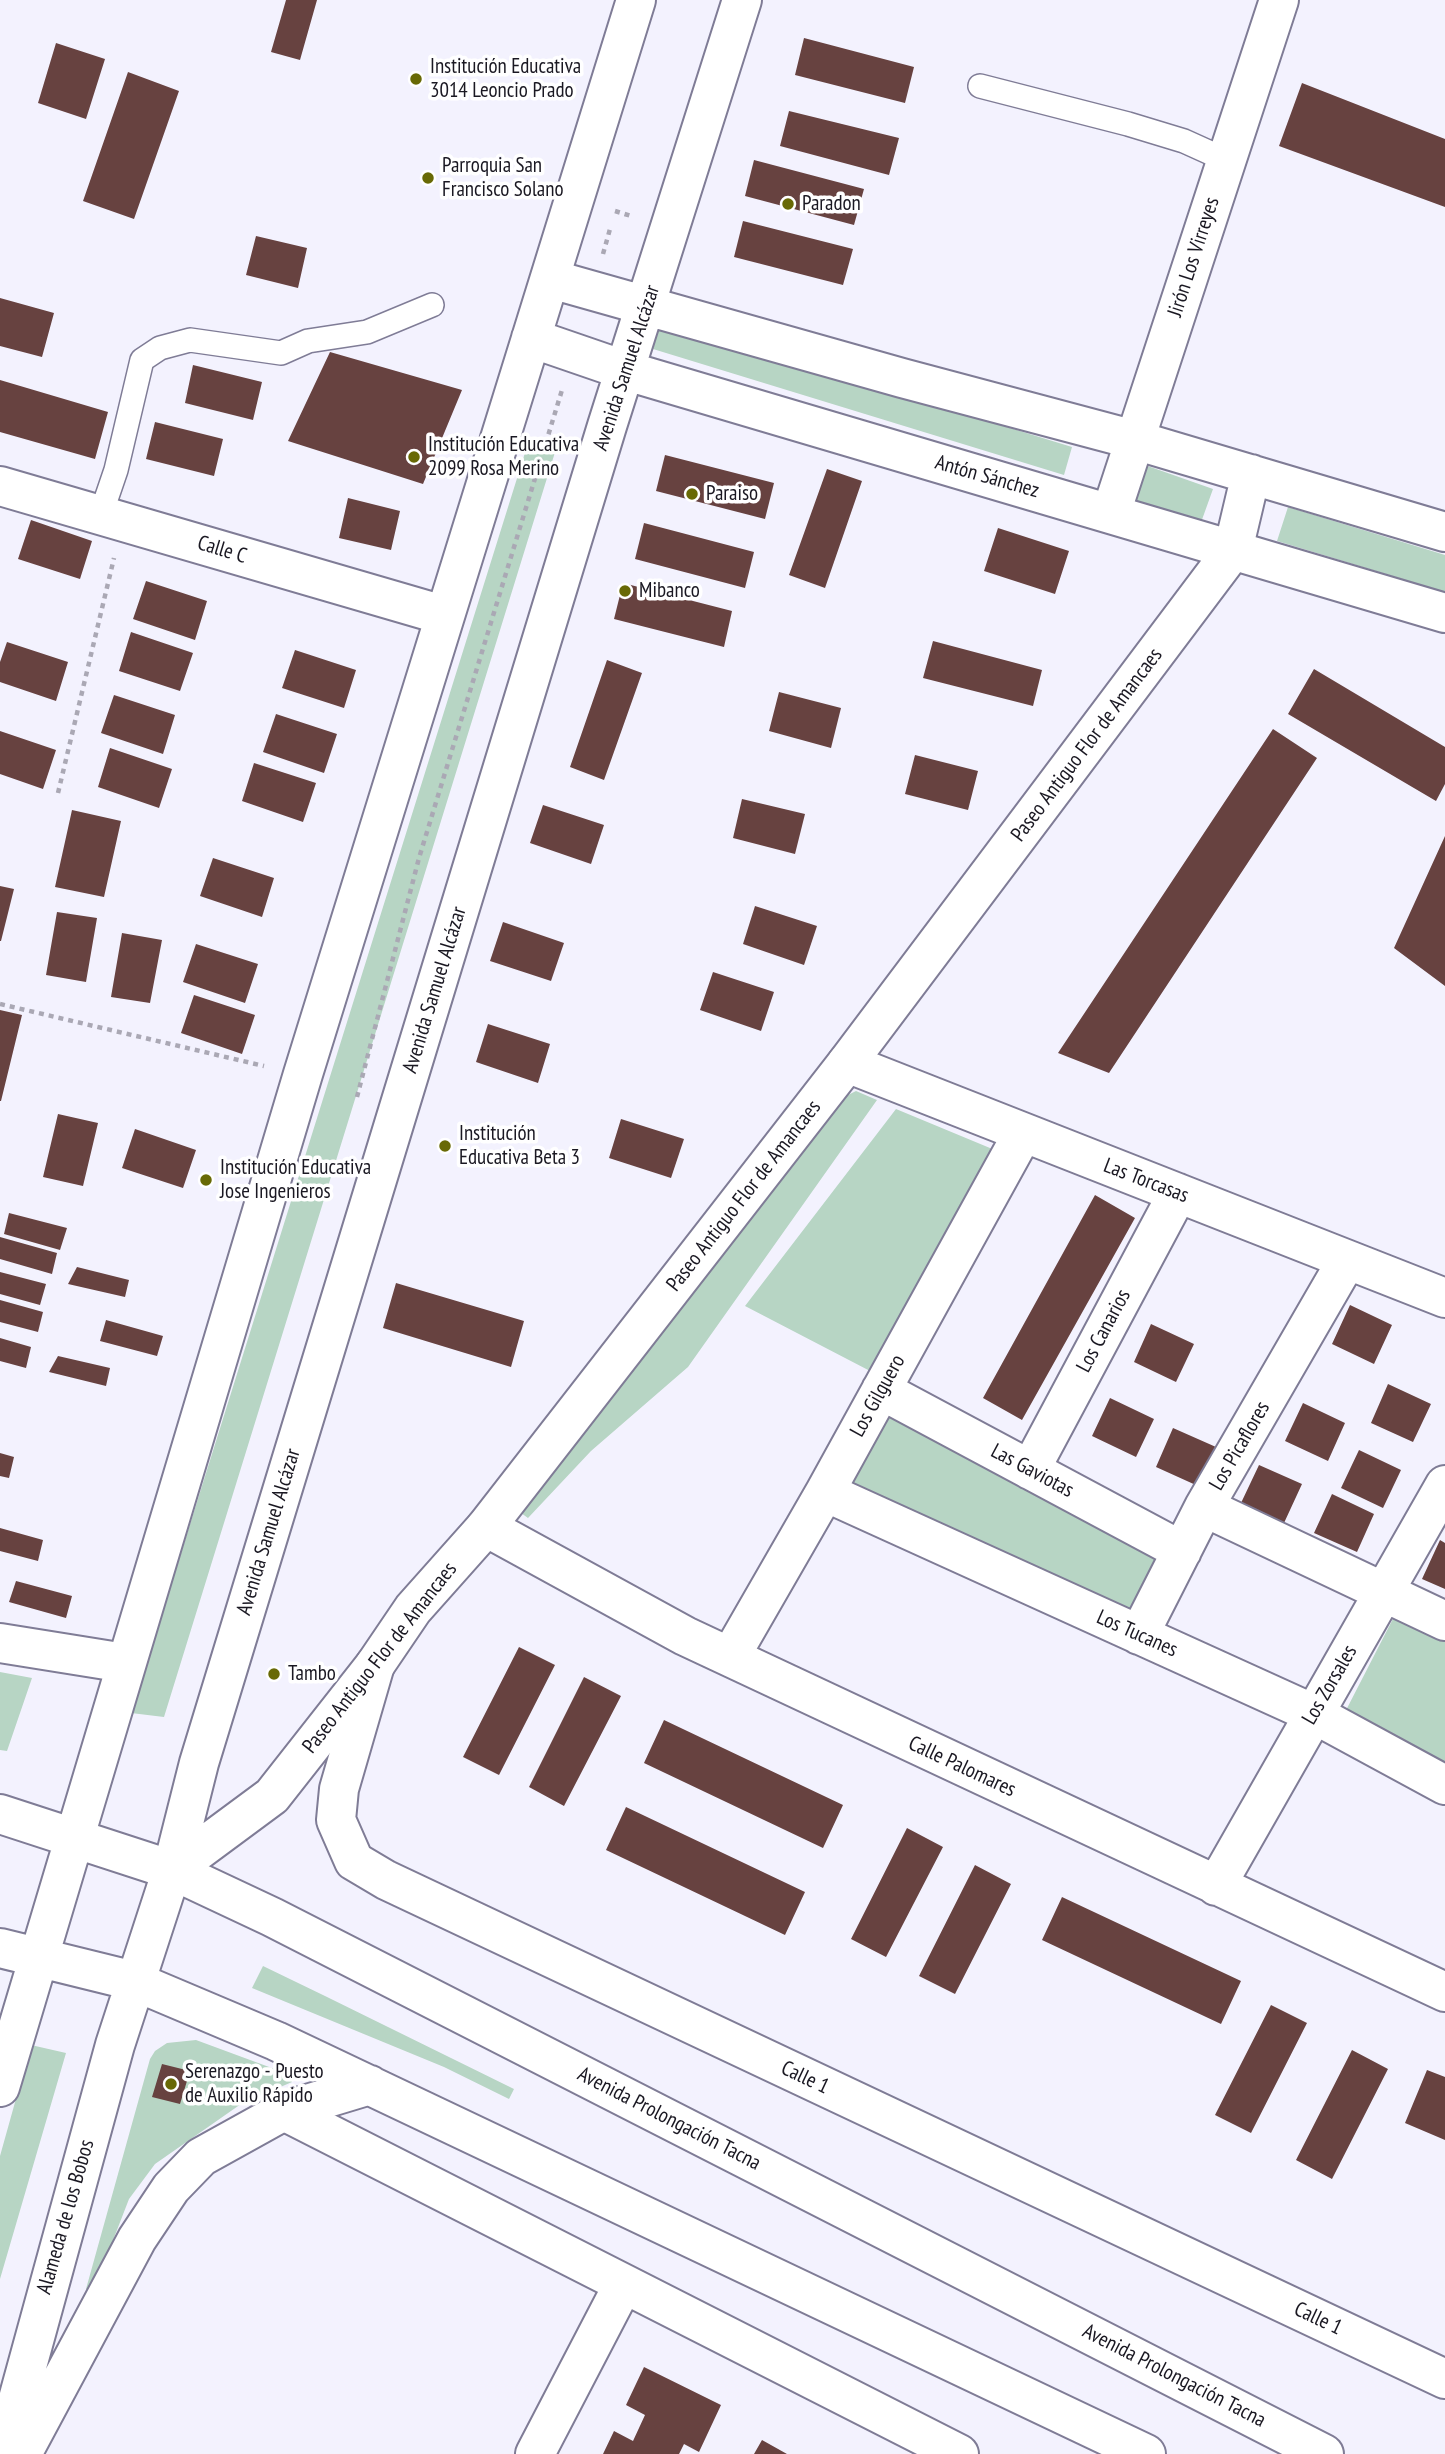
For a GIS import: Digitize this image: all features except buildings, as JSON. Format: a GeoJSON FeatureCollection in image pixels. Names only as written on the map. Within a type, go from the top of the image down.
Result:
{"type":"FeatureCollection","features":[{"type":"Feature","properties":{"kind":"street"},"geometry":{"type":"LineString","coordinates":[[0,2087],[72,1838],[303,1074],[443,615],[551,279],[636,0]]}},
{"type":"Feature","properties":{"kind":"street","name":"Avenida Samuel Alcázar"},"geometry":{"type":"LineString","coordinates":[[134,1982],[172,1871],[207,1737],[742,0]]}},
{"type":"Feature","properties":{"kind":"street","name":"Jirón Los Virreyes"},"geometry":{"type":"LineString","coordinates":[[1111,513],[1279,0]]}},
{"type":"Feature","properties":{"kind":"street"},"geometry":{"type":"LineString","coordinates":[[551,279],[1135,440],[1445,532]]}},
{"type":"Feature","properties":{"kind":"street","name":"Antón Sánchez"},"geometry":{"type":"LineString","coordinates":[[531,338],[627,371],[1445,612]]}},
{"type":"Feature","properties":{"kind":"street","name":"Paseo Antiguo Flor de Amancaes"},"geometry":{"type":"LineString","coordinates":[[172,1871],[272,1796],[375,1665],[413,1609],[486,1527],[846,1063],[1233,550],[1251,474]]}},
{"type":"Feature","properties":{"kind":"street","name":"Calle C"},"geometry":{"type":"LineString","coordinates":[[0,486],[112,517],[404,606],[443,615]]}},
{"type":"Feature","properties":{"kind":"street","name":"Las Torcasas"},"geometry":{"type":"LineString","coordinates":[[846,1063],[1445,1298]]}},
{"type":"Feature","properties":{"kind":"street","name":"Los Gilguero"},"geometry":{"type":"LineString","coordinates":[[730,1657],[825,1492],[1023,1133]]}},
{"type":"Feature","properties":{"kind":"street","name":"Los Canarios"},"geometry":{"type":"LineString","coordinates":[[1030,1470],[1178,1193]]}},
{"type":"Feature","properties":{"kind":"street","name":"Los Picaflores"},"geometry":{"type":"LineString","coordinates":[[1139,1635],[1205,1507],[1347,1260]]}},
{"type":"Feature","properties":{"kind":"street","name":"Las Gaviotas"},"geometry":{"type":"LineString","coordinates":[[881,1390],[1182,1551]]}},
{"type":"Feature","properties":{"kind":"street","name":"Los Zorsales"},"geometry":{"type":"LineString","coordinates":[[1216,1886],[1445,1485]]}},
{"type":"Feature","properties":{"kind":"street","name":"Los Tucanes"},"geometry":{"type":"LineString","coordinates":[[825,1492],[1314,1714],[1445,1785]]}},
{"type":"Feature","properties":{"kind":"street"},"geometry":{"type":"LineString","coordinates":[[1205,1507],[1445,1621]]}},
{"type":"Feature","properties":{"kind":"street","name":"Calle Palomares"},"geometry":{"type":"LineString","coordinates":[[486,1527],[685,1636],[1445,1992]]}},
{"type":"Feature","properties":{"kind":"street"},"geometry":{"type":"LineString","coordinates":[[0,1643],[125,1663]]}},
{"type":"Feature","properties":{"kind":"street","name":"Calle 1"},"geometry":{"type":"LineString","coordinates":[[375,1665],[339,1789],[336,1820],[354,1861],[386,1880],[1445,2379]]}},
{"type":"Feature","properties":{"kind":"street","name":"Avenida Prolongación Tacna"},"geometry":{"type":"LineString","coordinates":[[0,1814],[172,1871],[272,1917],[1324,2454]]}},
{"type":"Feature","properties":{"kind":"street"},"geometry":{"type":"LineString","coordinates":[[0,1948],[134,1982],[370,2085],[1146,2454]]}},
{"type":"Feature","properties":{"kind":"street","name":"Alameda de los Bobos"},"geometry":{"type":"LineString","coordinates":[[3,2454],[31,2342],[134,1982]]}},
{"type":"Feature","properties":{"kind":"street"},"geometry":{"type":"LineString","coordinates":[[22,2454],[136,2239],[171,2188],[201,2158],[284,2111],[370,2085]]}},
{"type":"Feature","properties":{"kind":"street"},"geometry":{"type":"LineString","coordinates":[[284,2111],[623,2286],[960,2454]]}},
{"type":"Feature","properties":{"kind":"street"},"geometry":{"type":"LineString","coordinates":[[535,2454],[623,2286]]}},
{"type":"Feature","properties":{"kind":"lane"},"geometry":{"type":"LineString","coordinates":[[980,86],[1128,124],[1184,141],[1226,160]]}},
{"type":"Feature","properties":{"kind":"lane"},"geometry":{"type":"LineString","coordinates":[[112,517],[116,470],[142,360],[160,348],[190,340],[281,353],[308,341],[367,332],[432,305]]}},
{"type":"Feature","properties":{"kind":"path"},"geometry":{"type":"LineString","coordinates":[[592,290],[619,198]]}},
{"type":"Feature","properties":{"kind":"path"},"geometry":{"type":"LineString","coordinates":[[615,211],[636,218]]}},
{"type":"Feature","properties":{"kind":"path"},"geometry":{"type":"LineString","coordinates":[[357,1099],[419,858],[573,352]]}},
{"type":"Feature","properties":{"kind":"path"},"geometry":{"type":"LineString","coordinates":[[58,793],[112,517]]}},
{"type":"Feature","properties":{"kind":"path"},"geometry":{"type":"LineString","coordinates":[[0,1004],[303,1074]]}},
{"type":"Feature","properties":{"kind":"green space"},"geometry":{"type":"Polygon","coordinates":[[[661,321],[1072,447],[1064,475],[653,349],[661,321]]]}},
{"type":"Feature","properties":{"kind":"green space"},"geometry":{"type":"Polygon","coordinates":[[[529,440],[556,449],[164,1717],[131,1713],[529,440]]]}},
{"type":"Feature","properties":{"kind":"green space"},"geometry":{"type":"Polygon","coordinates":[[[1142,464],[1213,489],[1199,528],[1128,503],[1142,464]]]}},
{"type":"Feature","properties":{"kind":"green space"},"geometry":{"type":"Polygon","coordinates":[[[1288,507],[1445,555],[1445,592],[1277,541],[1288,507]]]}},
{"type":"Feature","properties":{"kind":"green space"},"geometry":{"type":"Polygon","coordinates":[[[856,1091],[877,1100],[688,1367],[591,1451],[528,1518],[514,1508],[836,1101],[856,1091]]]}},
{"type":"Feature","properties":{"kind":"green space"},"geometry":{"type":"Polygon","coordinates":[[[896,1109],[1002,1153],[872,1372],[745,1306],[896,1109]]]}},
{"type":"Feature","properties":{"kind":"green space"},"geometry":{"type":"Polygon","coordinates":[[[887,1404],[1166,1557],[1134,1620],[841,1487],[887,1404]]]}},
{"type":"Feature","properties":{"kind":"green space"},"geometry":{"type":"Polygon","coordinates":[[[1397,1611],[1445,1635],[1445,1773],[1342,1718],[1397,1611]]]}},
{"type":"Feature","properties":{"kind":"green space"},"geometry":{"type":"Polygon","coordinates":[[[0,1672],[32,1678],[7,1751],[0,1750],[0,1672]]]}},
{"type":"Feature","properties":{"kind":"green space"},"geometry":{"type":"Polygon","coordinates":[[[263,1966],[514,2089],[509,2099],[444,2067],[252,1988],[263,1966]]]}},
{"type":"Feature","properties":{"kind":"green space"},"geometry":{"type":"Polygon","coordinates":[[[196,2040],[288,2074],[292,2082],[241,2104],[155,2164],[129,2199],[98,2279],[92,2289],[86,2289],[150,2059],[155,2051],[167,2043],[196,2040]]]}},
{"type":"Feature","properties":{"kind":"green space"},"geometry":{"type":"Polygon","coordinates":[[[31,2045],[66,2053],[0,2279],[0,2156],[31,2045]]]}},
{"type":"Feature","properties":{"kind":"place","name":"Institución Educativa 3014 Leoncio Prado"},"geometry":{"type":"Point","coordinates":[416,79]}},
{"type":"Feature","properties":{"kind":"place","name":"Parroquia San Francisco Solano"},"geometry":{"type":"Point","coordinates":[428,178]}},
{"type":"Feature","properties":{"kind":"place","name":"Paradon"},"geometry":{"type":"Point","coordinates":[788,204]}},
{"type":"Feature","properties":{"kind":"place","name":"Institución Educativa 2099 Rosa Merino"},"geometry":{"type":"Point","coordinates":[414,457]}},
{"type":"Feature","properties":{"kind":"place","name":"Paraiso"},"geometry":{"type":"Point","coordinates":[692,494]}},
{"type":"Feature","properties":{"kind":"place","name":"Mibanco"},"geometry":{"type":"Point","coordinates":[625,591]}},
{"type":"Feature","properties":{"kind":"place","name":"Institución Educativa Beta 3"},"geometry":{"type":"Point","coordinates":[445,1146]}},
{"type":"Feature","properties":{"kind":"place","name":"Institución Educativa Jose Ingenieros"},"geometry":{"type":"Point","coordinates":[206,1180]}},
{"type":"Feature","properties":{"kind":"place","name":"Tambo"},"geometry":{"type":"Point","coordinates":[274,1674]}},
{"type":"Feature","properties":{"kind":"place","name":"Serenazgo - Puesto de Auxilio Rápido"},"geometry":{"type":"Point","coordinates":[171,2084]}}]}
